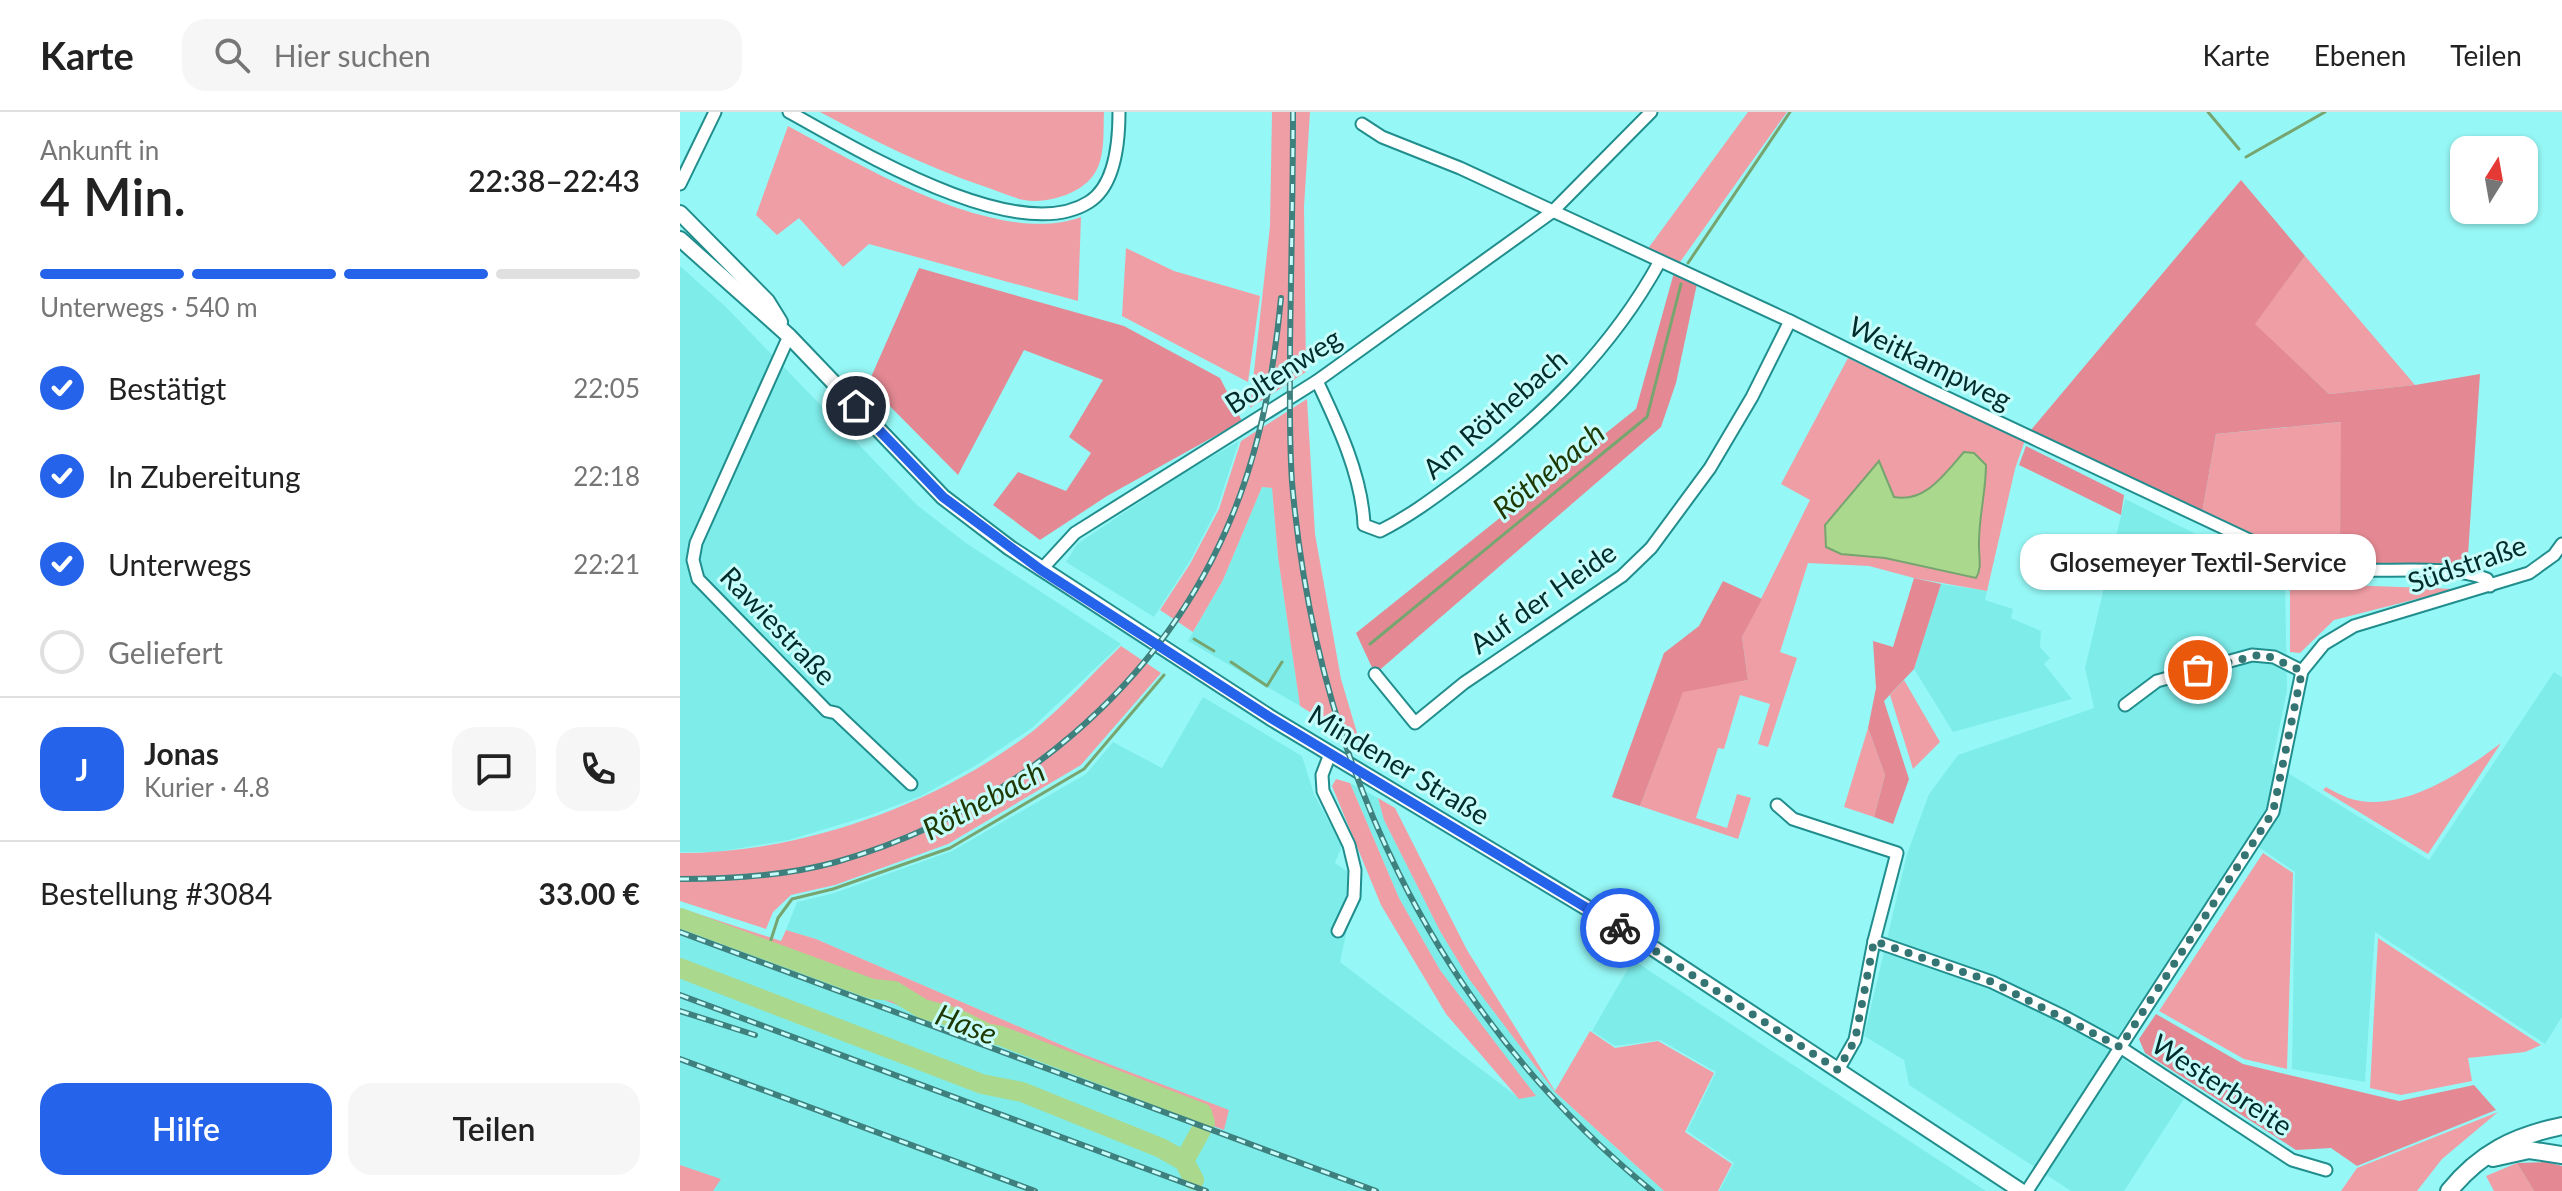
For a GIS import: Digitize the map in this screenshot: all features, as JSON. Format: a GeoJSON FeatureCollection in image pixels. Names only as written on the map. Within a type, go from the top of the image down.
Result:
{"type":"FeatureCollection","features":[{"type":"Feature","properties":{"kind":"highway"},"geometry":{"type":"LineString","coordinates":[[2449,1191],[2496,1148],[2519,1137],[2562,1126]]}},
{"type":"Feature","properties":{"kind":"highway"},"geometry":{"type":"LineString","coordinates":[[2476,1164],[2504,1154],[2529,1150],[2562,1155]]}},
{"type":"Feature","properties":{"kind":"main road","name":"Mindener Straße"},"geometry":{"type":"LineString","coordinates":[[680,213],[767,301],[789,336]]}},
{"type":"Feature","properties":{"kind":"main road","name":"Mindener Straße"},"geometry":{"type":"LineString","coordinates":[[680,239],[789,336],[943,497],[1041,570],[1330,754],[1630,934],[2021,1191]]}},
{"type":"Feature","properties":{"kind":"street"},"geometry":{"type":"LineString","coordinates":[[680,184],[715,112]]}},
{"type":"Feature","properties":{"kind":"street"},"geometry":{"type":"LineString","coordinates":[[789,112],[886,165],[933,186],[978,203],[1029,214],[1073,209],[1090,202],[1099,193],[1116,154],[1119,112]]}},
{"type":"Feature","properties":{"kind":"street","name":"Boltenweg"},"geometry":{"type":"LineString","coordinates":[[1041,570],[1075,533],[1317,381],[1552,212],[1651,112]]}},
{"type":"Feature","properties":{"kind":"street","name":"Weitkampweg"},"geometry":{"type":"LineString","coordinates":[[1362,124],[1382,137],[1460,168],[1790,321],[2262,546],[2311,564],[2349,569],[2461,573],[2487,579],[2490,586]]}},
{"type":"Feature","properties":{"kind":"street","name":"Am Röthebach"},"geometry":{"type":"LineString","coordinates":[[1317,381],[1336,422],[1363,502],[1364,525],[1380,531],[1408,517],[1493,454],[1537,416],[1587,367],[1619,328],[1660,261]]}},
{"type":"Feature","properties":{"kind":"street","name":"Auf der Heide"},"geometry":{"type":"LineString","coordinates":[[1375,674],[1415,723],[1464,683],[1622,576],[1651,548],[1710,468],[1752,397],[1790,321]]}},
{"type":"Feature","properties":{"kind":"street","name":"Rawiestraße"},"geometry":{"type":"LineString","coordinates":[[789,336],[696,543],[693,560],[698,579],[827,711],[836,713],[911,784]]}},
{"type":"Feature","properties":{"kind":"street","name":"Südstraße"},"geometry":{"type":"LineString","coordinates":[[2302,671],[2324,644],[2354,626],[2531,572],[2554,555],[2562,544]]}},
{"type":"Feature","properties":{"kind":"street"},"geometry":{"type":"LineString","coordinates":[[2027,1191],[2273,812],[2302,671],[2274,657],[2252,655],[2157,681],[2125,705]]}},
{"type":"Feature","properties":{"kind":"street"},"geometry":{"type":"LineString","coordinates":[[1330,754],[1322,775],[1323,791],[1349,845],[1355,870],[1354,897],[1338,931]]}},
{"type":"Feature","properties":{"kind":"street"},"geometry":{"type":"LineString","coordinates":[[1777,805],[1793,819],[1897,853],[1874,941],[1855,1040],[1838,1070]]}},
{"type":"Feature","properties":{"kind":"street","name":"Westerbreite"},"geometry":{"type":"LineString","coordinates":[[1874,941],[1992,982],[2120,1047],[2292,1160],[2326,1170]]}},
{"type":"Feature","properties":{"kind":"shaded area"},"geometry":{"type":"Polygon","coordinates":[[[820,112],[1104,112],[1103,146],[1100,163],[1086,183],[1070,193],[1032,201],[920,162],[820,112]]]}},
{"type":"Feature","properties":{"kind":"shaded area"},"geometry":{"type":"Polygon","coordinates":[[[1272,112],[1310,112],[1304,207],[1306,372],[1250,408],[1270,226],[1272,112]]]}},
{"type":"Feature","properties":{"kind":"shaded area"},"geometry":{"type":"Polygon","coordinates":[[[1748,112],[1787,112],[1675,269],[1644,254],[1748,112]]]}},
{"type":"Feature","properties":{"kind":"shaded area"},"geometry":{"type":"Polygon","coordinates":[[[788,126],[891,180],[971,212],[1010,221],[1047,224],[1081,217],[1078,301],[869,244],[843,267],[799,218],[777,235],[756,215],[788,126]]]}},
{"type":"Feature","properties":{"kind":"shaded area"},"geometry":{"type":"Polygon","coordinates":[[[2241,180],[2305,256],[2255,324],[2329,394],[2480,374],[2467,570],[2311,564],[2340,540],[2341,422],[2216,434],[2202,513],[2031,430],[2241,180]]]}},
{"type":"Feature","properties":{"kind":"shaded area"},"geometry":{"type":"Polygon","coordinates":[[[1126,248],[1174,271],[1260,296],[1248,382],[1122,316],[1126,248]]]}},
{"type":"Feature","properties":{"kind":"shaded area"},"geometry":{"type":"Polygon","coordinates":[[[2305,256],[2415,385],[2329,394],[2254,324],[2305,256]]]}},
{"type":"Feature","properties":{"kind":"shaded area"},"geometry":{"type":"Polygon","coordinates":[[[680,266],[726,307],[917,505],[966,543],[1121,644],[1032,728],[975,766],[921,796],[789,840],[717,852],[680,852],[680,266]]]}},
{"type":"Feature","properties":{"kind":"shaded area"},"geometry":{"type":"Polygon","coordinates":[[[919,268],[1124,326],[1220,378],[1242,421],[1107,496],[1040,540],[993,505],[1018,472],[1066,491],[1091,453],[1069,437],[1103,380],[1024,350],[958,475],[868,384],[919,268]]]}},
{"type":"Feature","properties":{"kind":"shaded area"},"geometry":{"type":"Polygon","coordinates":[[[1675,269],[1698,279],[1676,383],[1661,427],[1375,674],[1356,633],[1636,409],[1675,269]]]}},
{"type":"Feature","properties":{"kind":"shaded area"},"geometry":{"type":"Polygon","coordinates":[[[1848,358],[2025,440],[2015,469],[1987,591],[1914,578],[1869,566],[1808,563],[1780,652],[1797,658],[1768,747],[1758,744],[1770,704],[1740,695],[1724,749],[1718,748],[1696,818],[1727,828],[1737,794],[1751,798],[1738,839],[1640,806],[1683,691],[1748,680],[1742,637],[1810,500],[1781,484],[1848,358]]]}},
{"type":"Feature","properties":{"kind":"shaded area"},"geometry":{"type":"Polygon","coordinates":[[[1307,399],[1315,534],[1341,679],[1360,743],[1300,706],[1278,557],[1272,488],[1262,487],[1223,580],[1193,632],[1160,610],[1190,564],[1219,509],[1241,441],[1307,399]]]}},
{"type":"Feature","properties":{"kind":"shaded area"},"geometry":{"type":"Polygon","coordinates":[[[2342,422],[2340,540],[2311,564],[2202,513],[2216,434],[2342,422]]]}},
{"type":"Feature","properties":{"kind":"shaded area"},"geometry":{"type":"Polygon","coordinates":[[[1239,441],[1217,509],[1190,561],[1154,617],[1066,562],[1077,544],[1185,472],[1239,441]]]}},
{"type":"Feature","properties":{"kind":"shaded area"},"geometry":{"type":"Polygon","coordinates":[[[2026,446],[2124,495],[2121,515],[2019,465],[2026,446]]]}},
{"type":"Feature","properties":{"kind":"shaded area"},"geometry":{"type":"Polygon","coordinates":[[[1964,452],[1974,453],[1986,465],[1979,537],[1980,567],[1976,578],[1885,558],[1841,554],[1826,547],[1825,525],[1879,461],[1894,497],[1905,498],[1934,485],[1964,452]]]}},
{"type":"Feature","properties":{"kind":"shaded area"},"geometry":{"type":"Polygon","coordinates":[[[1262,487],[1272,488],[1278,557],[1300,706],[1188,641],[1223,580],[1262,487]]]}},
{"type":"Feature","properties":{"kind":"shaded area"},"geometry":{"type":"Polygon","coordinates":[[[2125,499],[2285,578],[2287,691],[2272,763],[2429,860],[2554,672],[2562,677],[2562,1017],[2545,1044],[2375,932],[2365,1082],[2292,1069],[2295,872],[2247,839],[2109,1050],[2184,1099],[2124,1191],[2071,1191],[1909,1085],[1904,1060],[1864,1036],[1907,854],[1929,794],[1958,755],[2094,708],[2085,668],[2125,499]]]}},
{"type":"Feature","properties":{"kind":"shaded area"},"geometry":{"type":"Polygon","coordinates":[[[1914,578],[1941,584],[1914,669],[1884,701],[1909,779],[1893,824],[1874,817],[1885,775],[1868,728],[1876,688],[1873,641],[1893,647],[1914,578]]]}},
{"type":"Feature","properties":{"kind":"shaded area"},"geometry":{"type":"Polygon","coordinates":[[[1723,581],[1762,599],[1742,637],[1748,680],[1683,692],[1640,806],[1612,797],[1664,653],[1699,626],[1723,581]]]}},
{"type":"Feature","properties":{"kind":"shaded area"},"geometry":{"type":"Polygon","coordinates":[[[2290,583],[2456,589],[2334,620],[2300,653],[2290,652],[2290,583]]]}},
{"type":"Feature","properties":{"kind":"shaded area"},"geometry":{"type":"Polygon","coordinates":[[[1941,584],[1987,591],[1985,600],[2013,609],[2011,618],[2041,631],[2040,647],[2050,658],[2044,664],[2072,699],[1953,732],[1914,669],[1941,584]]]}},
{"type":"Feature","properties":{"kind":"shaded area"},"geometry":{"type":"Polygon","coordinates":[[[1121,646],[1161,673],[1081,765],[948,844],[835,885],[791,895],[773,912],[766,929],[680,901],[680,853],[726,851],[820,834],[911,802],[954,781],[1033,731],[1121,646]]]}},
{"type":"Feature","properties":{"kind":"shaded area"},"geometry":{"type":"Polygon","coordinates":[[[1904,680],[1940,742],[1913,769],[1890,695],[1904,680]]]}},
{"type":"Feature","properties":{"kind":"shaded area"},"geometry":{"type":"Polygon","coordinates":[[[1203,697],[1302,756],[1314,794],[1342,846],[1335,863],[1345,870],[1355,870],[1354,897],[1340,962],[1519,1098],[1535,1096],[1440,970],[1399,898],[1350,783],[1378,798],[1384,820],[1440,930],[1469,978],[1555,1092],[1664,1191],[680,1191],[680,924],[759,952],[1080,1053],[816,939],[786,930],[797,902],[834,893],[952,851],[1086,774],[1113,742],[1162,768],[1203,697]]]}},
{"type":"Feature","properties":{"kind":"shaded area"},"geometry":{"type":"Polygon","coordinates":[[[1868,728],[1885,775],[1874,817],[1844,807],[1868,728]]]}},
{"type":"Feature","properties":{"kind":"shaded area"},"geometry":{"type":"Polygon","coordinates":[[[2501,743],[2428,854],[2323,790],[2326,787],[2348,798],[2368,802],[2409,796],[2449,778],[2501,743]]]}},
{"type":"Feature","properties":{"kind":"shaded area"},"geometry":{"type":"Polygon","coordinates":[[[1336,779],[1350,783],[1399,898],[1440,970],[1536,1096],[1519,1099],[1446,1014],[1381,905],[1332,786],[1336,779]]]}},
{"type":"Feature","properties":{"kind":"shaded area"},"geometry":{"type":"Polygon","coordinates":[[[1378,798],[1395,808],[1467,950],[1555,1091],[1590,1031],[1615,1048],[1658,1041],[1714,1073],[1685,1132],[1732,1164],[1718,1191],[1664,1191],[1555,1092],[1469,979],[1440,931],[1384,820],[1378,798]]]}},
{"type":"Feature","properties":{"kind":"shaded area"},"geometry":{"type":"Polygon","coordinates":[[[2263,853],[2293,873],[2287,1069],[2244,1059],[2159,1011],[2263,853]]]}},
{"type":"Feature","properties":{"kind":"shaded area"},"geometry":{"type":"Polygon","coordinates":[[[680,908],[781,941],[786,930],[816,939],[1080,1053],[1229,1110],[1224,1130],[680,924],[680,908]]]}},
{"type":"Feature","properties":{"kind":"shaded area"},"geometry":{"type":"Polygon","coordinates":[[[2378,938],[2541,1045],[2525,1052],[2468,1058],[2472,1081],[2401,1095],[2370,1088],[2378,938]]]}},
{"type":"Feature","properties":{"kind":"shaded area"},"geometry":{"type":"Polygon","coordinates":[[[1633,960],[1986,1191],[1719,1191],[1734,1163],[1687,1131],[1716,1072],[1660,1040],[1615,1046],[1592,1031],[1633,960]]]}},
{"type":"Feature","properties":{"kind":"shaded area"},"geometry":{"type":"Polygon","coordinates":[[[2156,1014],[2243,1064],[2399,1101],[2474,1085],[2496,1110],[2357,1166],[2331,1148],[2296,1150],[2145,1053],[2139,1039],[2156,1014]]]}},
{"type":"Feature","properties":{"kind":"shaded area"},"geometry":{"type":"Polygon","coordinates":[[[2498,1112],[2442,1159],[2417,1191],[2341,1191],[2357,1168],[2498,1112]]]}},
{"type":"Feature","properties":{"kind":"shaded area"},"geometry":{"type":"Polygon","coordinates":[[[2546,1162],[2562,1166],[2562,1191],[2534,1191],[2517,1163],[2546,1162]]]}},
{"type":"Feature","properties":{"kind":"shaded area"},"geometry":{"type":"Polygon","coordinates":[[[2517,1163],[2534,1191],[2494,1191],[2486,1176],[2517,1163]]]}},
{"type":"Feature","properties":{"kind":"shaded area"},"geometry":{"type":"Polygon","coordinates":[[[680,1165],[721,1179],[713,1191],[680,1191],[680,1165]]]}},
{"type":"Feature","properties":{"kind":"waterway","name":"Röthebach"},"geometry":{"type":"LineString","coordinates":[[1688,263],[1790,112]]}},
{"type":"Feature","properties":{"kind":"waterway"},"geometry":{"type":"LineString","coordinates":[[2208,112],[2239,149]]}},
{"type":"Feature","properties":{"kind":"waterway"},"geometry":{"type":"LineString","coordinates":[[2246,157],[2325,112]]}},
{"type":"Feature","properties":{"kind":"waterway","name":"Röthebach"},"geometry":{"type":"LineString","coordinates":[[1370,644],[1647,417],[1681,284]]}},
{"type":"Feature","properties":{"kind":"waterway","name":"Röthebach"},"geometry":{"type":"LineString","coordinates":[[1194,639],[1214,651]]}},
{"type":"Feature","properties":{"kind":"waterway","name":"Röthebach"},"geometry":{"type":"LineString","coordinates":[[1231,662],[1267,686],[1282,662]]}},
{"type":"Feature","properties":{"kind":"waterway","name":"Röthebach"},"geometry":{"type":"LineString","coordinates":[[768,949],[778,918],[792,899],[833,889],[950,848],[1084,769],[1164,675]]}},
{"type":"Feature","properties":{"kind":"waterway","name":"Hase"},"geometry":{"type":"LineString","coordinates":[[680,918],[872,989],[894,991],[923,1009],[956,1018],[986,1033],[1202,1113],[1205,1123],[1184,1161]]}},
{"type":"Feature","properties":{"kind":"waterway","name":"Hase"},"geometry":{"type":"LineString","coordinates":[[680,968],[982,1084],[1022,1092],[1161,1148],[1184,1161],[1194,1180]]}},
{"type":"Feature","properties":{"kind":"railway"},"geometry":{"type":"LineString","coordinates":[[1293,112],[1292,482],[1305,585],[1328,685],[1359,781],[1399,874],[1448,961],[1507,1044],[1575,1121],[1652,1191]]}},
{"type":"Feature","properties":{"kind":"railway"},"geometry":{"type":"LineString","coordinates":[[680,879],[798,871],[836,862],[900,840],[962,811],[1020,775],[1074,734],[1123,687],[1166,634],[1202,577],[1232,516],[1251,463],[1265,408],[1281,298]]}},
{"type":"Feature","properties":{"kind":"railway"},"geometry":{"type":"LineString","coordinates":[[680,932],[1376,1191]]}},
{"type":"Feature","properties":{"kind":"railway"},"geometry":{"type":"LineString","coordinates":[[680,995],[1206,1191]]}},
{"type":"Feature","properties":{"kind":"railway"},"geometry":{"type":"LineString","coordinates":[[680,1011],[755,1035]]}},
{"type":"Feature","properties":{"kind":"railway"},"geometry":{"type":"LineString","coordinates":[[680,1059],[1035,1191]]}},
{"type":"Feature","properties":{"kind":"way so far"},"geometry":{"type":"LineString","coordinates":[[1620,928],[1838,1070],[1855,1040],[1874,941],[1992,982],[2120,1047],[2273,812],[2302,671],[2263,654],[2198,670]]}},
{"type":"Feature","properties":{"kind":"place","name":"Glosemeyer Textil-Service"},"geometry":{"type":"Point","coordinates":[2198,670]}},
{"type":"Feature","properties":{"kind":"route"},"geometry":{"type":"LineString","coordinates":[[856,406],[943,497],[1041,570],[1271,718],[1620,928]]}}]}
